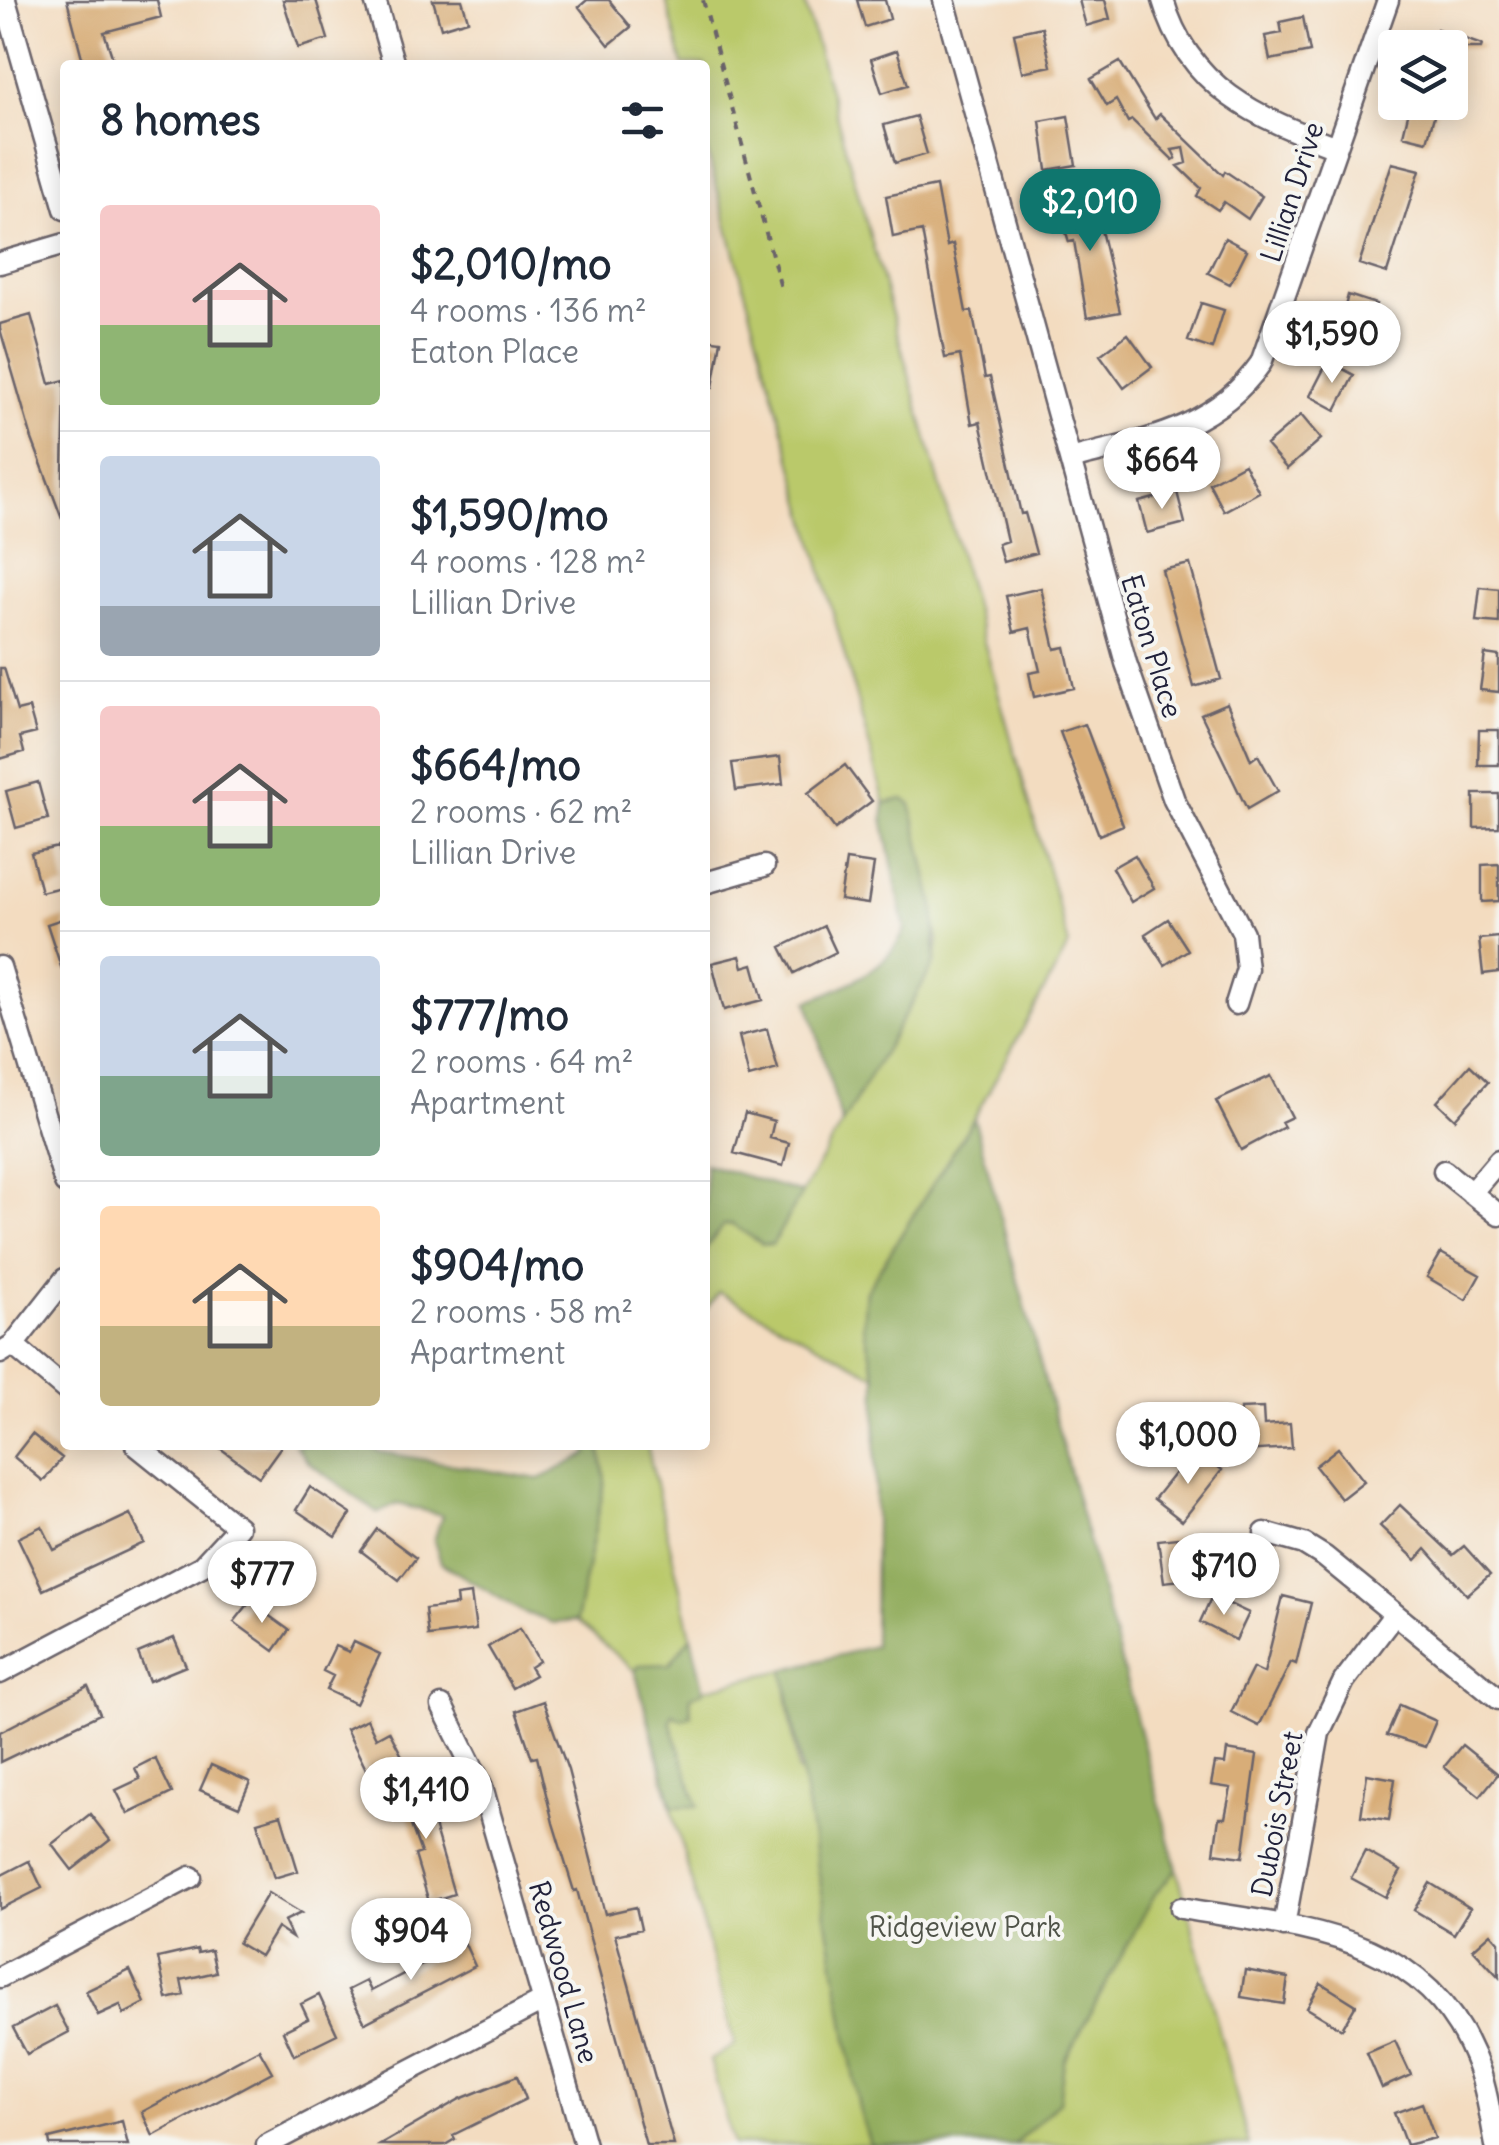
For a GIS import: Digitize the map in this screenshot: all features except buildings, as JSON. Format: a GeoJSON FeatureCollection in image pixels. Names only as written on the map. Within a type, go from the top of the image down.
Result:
{"type":"FeatureCollection","features":[{"type":"Feature","properties":{"kind":"street"},"geometry":{"type":"LineString","coordinates":[[5,0],[60,192]]}},
{"type":"Feature","properties":{"kind":"street"},"geometry":{"type":"LineString","coordinates":[[375,0],[393,60]]}},
{"type":"Feature","properties":{"kind":"street","name":"Eaton Place"},"geometry":{"type":"LineString","coordinates":[[944,0],[1154,749],[1190,835],[1244,933],[1247,969],[1236,1004]]}},
{"type":"Feature","properties":{"kind":"street"},"geometry":{"type":"LineString","coordinates":[[1163,0],[1191,60],[1226,96],[1266,121],[1336,146]]}},
{"type":"Feature","properties":{"kind":"street","name":"Lillian Drive"},"geometry":{"type":"LineString","coordinates":[[1070,459],[1195,424],[1226,404],[1248,382],[1270,346],[1388,0]]}},
{"type":"Feature","properties":{"kind":"street"},"geometry":{"type":"LineString","coordinates":[[0,263],[60,245]]}},
{"type":"Feature","properties":{"kind":"street"},"geometry":{"type":"LineString","coordinates":[[710,882],[764,866]]}},
{"type":"Feature","properties":{"kind":"street"},"geometry":{"type":"LineString","coordinates":[[0,966],[10,1035],[60,1170]]}},
{"type":"Feature","properties":{"kind":"street"},"geometry":{"type":"LineString","coordinates":[[1471,1192],[1499,1160]]}},
{"type":"Feature","properties":{"kind":"street"},"geometry":{"type":"LineString","coordinates":[[1444,1171],[1499,1215]]}},
{"type":"Feature","properties":{"kind":"street"},"geometry":{"type":"LineString","coordinates":[[60,1285],[6,1349],[60,1386]]}},
{"type":"Feature","properties":{"kind":"street"},"geometry":{"type":"LineString","coordinates":[[0,1673],[202,1566],[238,1527],[142,1450]]}},
{"type":"Feature","properties":{"kind":"street"},"geometry":{"type":"LineString","coordinates":[[1265,1534],[1304,1544],[1499,1699]]}},
{"type":"Feature","properties":{"kind":"street","name":"Dubois Street"},"geometry":{"type":"LineString","coordinates":[[1284,1926],[1319,1733],[1344,1682],[1394,1615]]}},
{"type":"Feature","properties":{"kind":"street","name":"Redwood Lane"},"geometry":{"type":"LineString","coordinates":[[442,1706],[482,1787],[585,2145]]}},
{"type":"Feature","properties":{"kind":"street"},"geometry":{"type":"LineString","coordinates":[[0,1977],[191,1877]]}},
{"type":"Feature","properties":{"kind":"street"},"geometry":{"type":"LineString","coordinates":[[1181,1908],[1342,1937],[1398,1964],[1432,1992],[1474,2056],[1496,2145]]}},
{"type":"Feature","properties":{"kind":"street"},"geometry":{"type":"LineString","coordinates":[[267,2145],[543,2000]]}},
{"type":"Feature","properties":{"kind":"path"},"geometry":{"type":"LineString","coordinates":[[703,0],[782,292]]}},
{"type":"Feature","properties":{"kind":"green space"},"geometry":{"type":"Polygon","coordinates":[[[666,0],[804,0],[1069,945],[974,1118],[866,1291],[863,1326],[876,1376],[719,1292],[710,1304],[710,1242],[723,1225],[732,1224],[762,1244],[772,1245],[935,962],[938,940],[911,805],[903,799],[885,803],[710,162],[710,60],[682,60],[666,0]]]}},
{"type":"Feature","properties":{"kind":"green space"},"geometry":{"type":"Polygon","coordinates":[[[903,799],[911,804],[935,910],[935,962],[842,1124],[808,1001],[851,983],[878,965],[905,929],[883,818],[885,803],[903,799]]]}},
{"type":"Feature","properties":{"kind":"green space","name":"Ridgeview Park"},"geometry":{"type":"Polygon","coordinates":[[[974,1118],[1177,1869],[1155,1894],[1064,2062],[1059,2102],[1014,2145],[870,2145],[859,2109],[784,1670],[874,1646],[876,1376],[863,1326],[866,1291],[974,1118]]]}},
{"type":"Feature","properties":{"kind":"green space"},"geometry":{"type":"Polygon","coordinates":[[[710,1165],[802,1193],[772,1245],[762,1244],[732,1224],[723,1225],[710,1242],[710,1165]]]}},
{"type":"Feature","properties":{"kind":"green space"},"geometry":{"type":"Polygon","coordinates":[[[299,1450],[376,1450],[539,1479],[588,1454],[588,1450],[601,1450],[605,1481],[576,1621],[553,1623],[523,1612],[441,1563],[434,1541],[442,1515],[397,1504],[378,1513],[308,1462],[299,1450]]]}},
{"type":"Feature","properties":{"kind":"green space","name":"Ridgeview Park"},"geometry":{"type":"Polygon","coordinates":[[[601,1450],[648,1450],[691,1636],[670,1664],[639,1666],[691,1715],[689,1696],[694,1691],[784,1670],[798,1772],[1177,1869],[1249,2145],[733,2145],[710,2060],[735,2045],[635,1671],[576,1621],[605,1481],[601,1450]]]}},
{"type":"Feature","properties":{"kind":"green space"},"geometry":{"type":"Polygon","coordinates":[[[691,1636],[704,1691],[690,1696],[691,1715],[683,1719],[672,1714],[670,1721],[698,1806],[673,1807],[635,1671],[639,1665],[670,1664],[691,1636]]]}}]}
